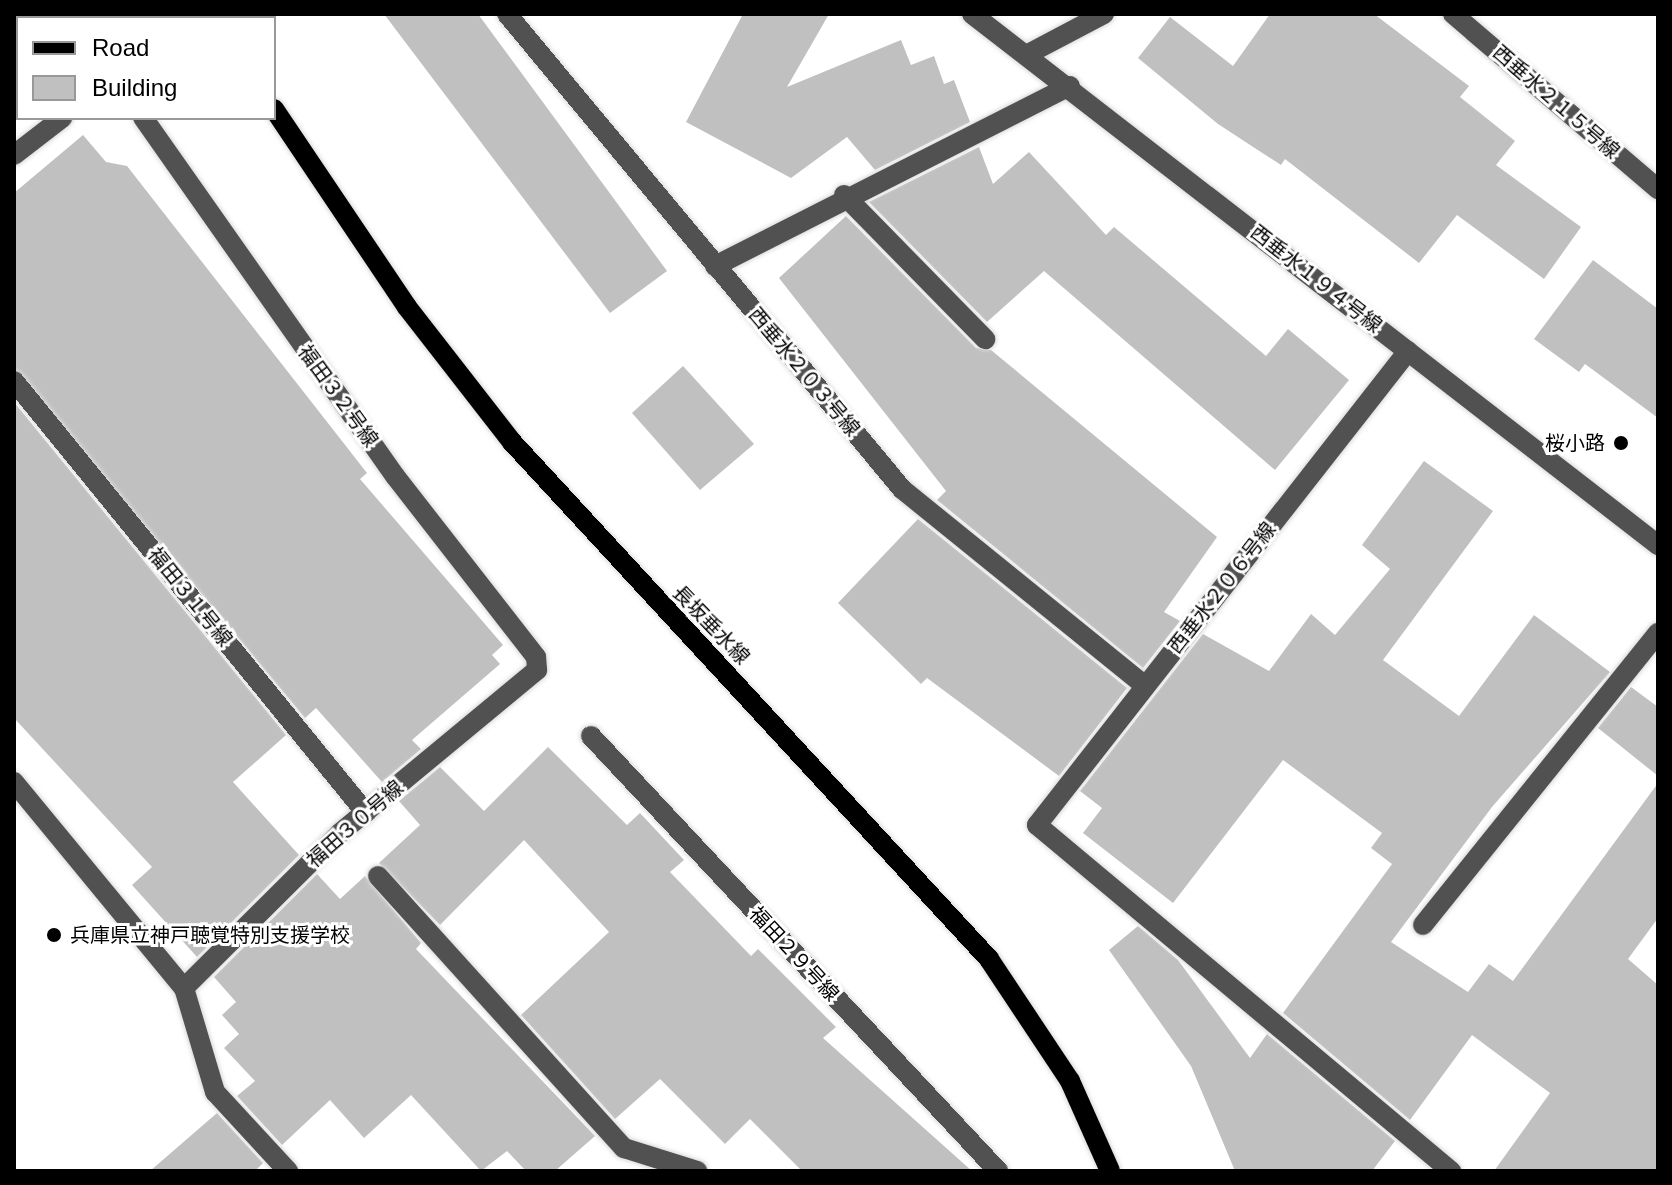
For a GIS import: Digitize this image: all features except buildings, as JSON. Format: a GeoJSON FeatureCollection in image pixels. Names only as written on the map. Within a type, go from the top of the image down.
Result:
{"type":"FeatureCollection","features":[{"type":"Feature","properties":{"kind":"main road","name":"長坂垂水線"},"geometry":{"type":"LineString","coordinates":[[276,112],[407,307],[512,442],[989,959],[1070,1081],[1110,1171]]}},
{"type":"Feature","properties":{"kind":"street","name":"西垂水２０３号線"},"geometry":{"type":"LineString","coordinates":[[507,14],[902,489],[1145,686]]}},
{"type":"Feature","properties":{"kind":"street","name":"西垂水１９４号線"},"geometry":{"type":"LineString","coordinates":[[972,14],[1070,86],[1658,545]]}},
{"type":"Feature","properties":{"kind":"street"},"geometry":{"type":"LineString","coordinates":[[1028,54],[1104,14]]}},
{"type":"Feature","properties":{"kind":"street","name":"西垂水２１５号線"},"geometry":{"type":"LineString","coordinates":[[1453,14],[1658,189]]}},
{"type":"Feature","properties":{"kind":"street"},"geometry":{"type":"LineString","coordinates":[[715,266],[844,195],[1070,86]]}},
{"type":"Feature","properties":{"kind":"street"},"geometry":{"type":"LineString","coordinates":[[14,155],[59,120]]}},
{"type":"Feature","properties":{"kind":"street","name":"福田３２号線"},"geometry":{"type":"LineString","coordinates":[[144,120],[395,476],[536,657],[537,670]]}},
{"type":"Feature","properties":{"kind":"street"},"geometry":{"type":"LineString","coordinates":[[844,195],[985,339]]}},
{"type":"Feature","properties":{"kind":"street","name":"西垂水２０６号線"},"geometry":{"type":"LineString","coordinates":[[1408,351],[1037,825],[1451,1171]]}},
{"type":"Feature","properties":{"kind":"street","name":"福田３１号線"},"geometry":{"type":"LineString","coordinates":[[14,381],[366,813]]}},
{"type":"Feature","properties":{"kind":"street"},"geometry":{"type":"LineString","coordinates":[[1423,925],[1658,633]]}},
{"type":"Feature","properties":{"kind":"street","name":"福田３０号線"},"geometry":{"type":"LineString","coordinates":[[184,988],[366,813],[537,670]]}},
{"type":"Feature","properties":{"kind":"street","name":"福田２９号線"},"geometry":{"type":"LineString","coordinates":[[591,736],[998,1171]]}},
{"type":"Feature","properties":{"kind":"street"},"geometry":{"type":"LineString","coordinates":[[14,782],[184,988],[215,1092],[288,1171]]}},
{"type":"Feature","properties":{"kind":"street"},"geometry":{"type":"LineString","coordinates":[[378,876],[624,1148],[697,1171]]}},
{"type":"Feature","properties":{"kind":"place","name":"桜小路"},"geometry":{"type":"Point","coordinates":[1621,443]}},
{"type":"Feature","properties":{"kind":"place","name":"兵庫県立神戸聴覚特別支援学校"},"geometry":{"type":"Point","coordinates":[54,935]}}]}
